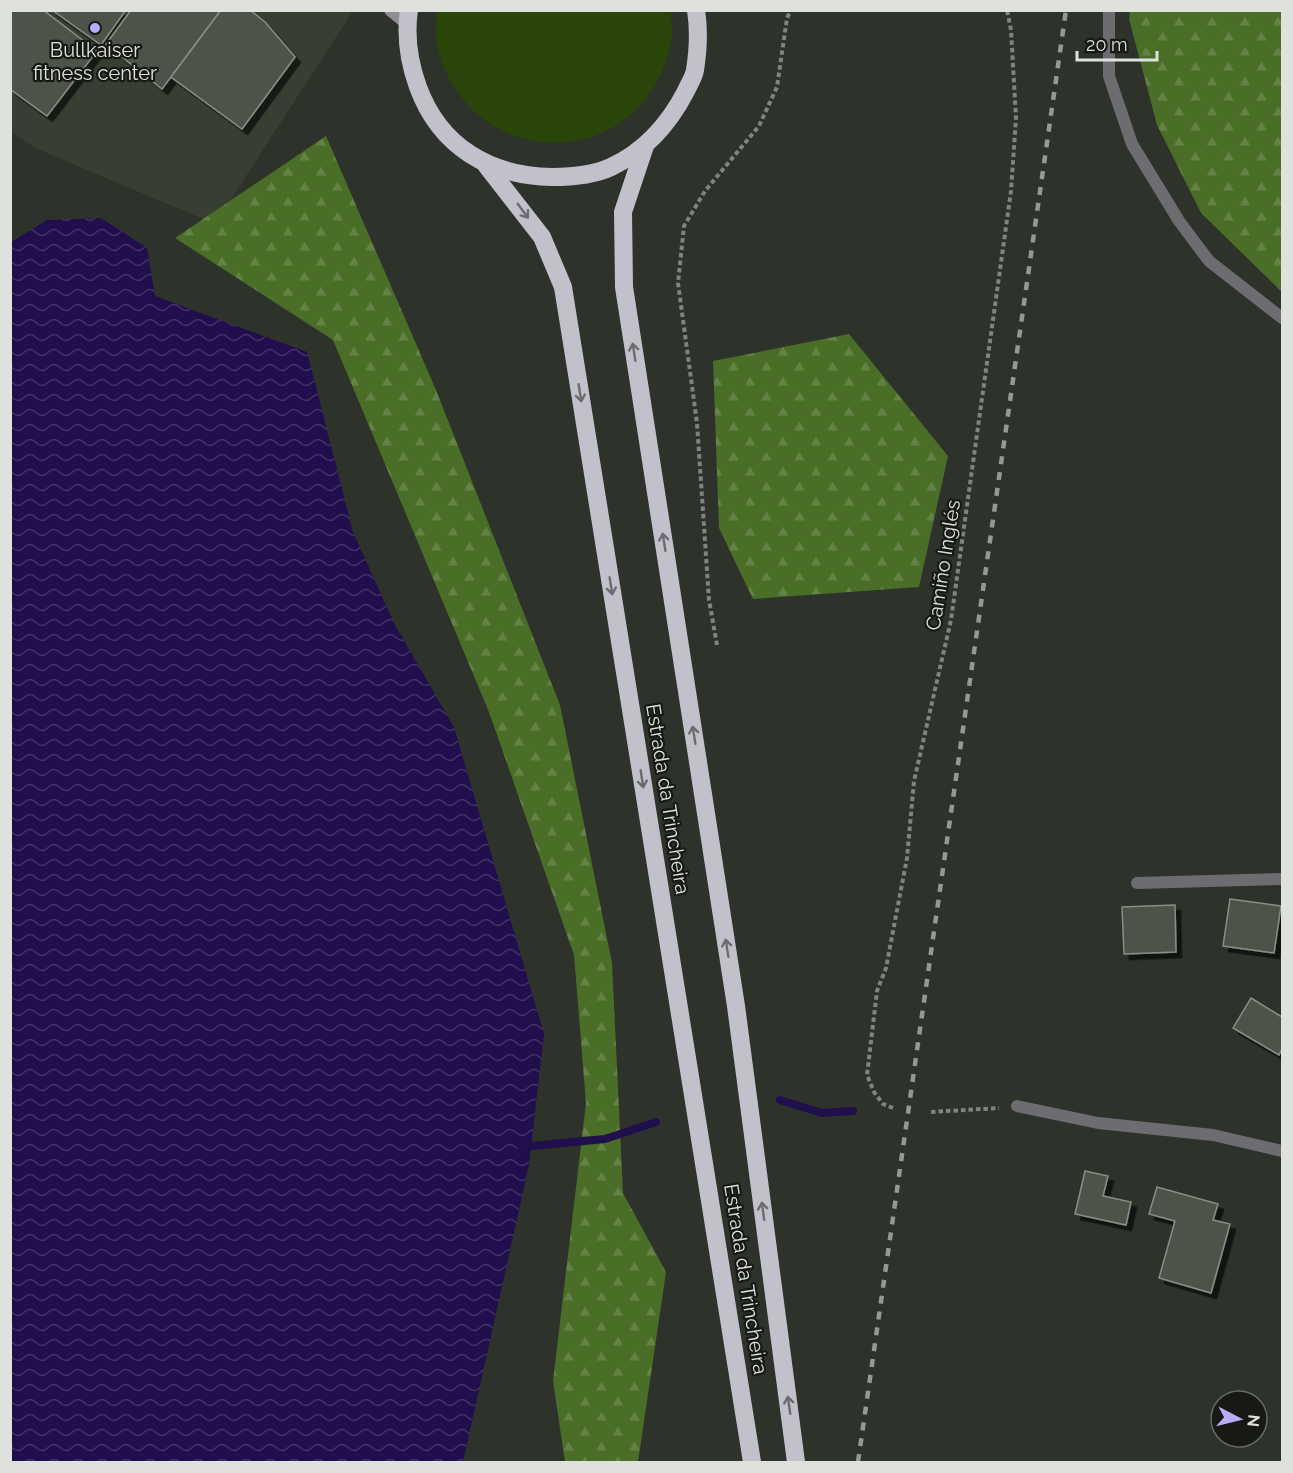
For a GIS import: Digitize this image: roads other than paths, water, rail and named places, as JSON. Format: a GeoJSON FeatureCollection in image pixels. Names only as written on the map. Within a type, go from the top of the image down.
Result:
{"type":"FeatureCollection","features":[{"type":"Feature","properties":{"kind":"highway","name":"Estrada da Trincheira"},"geometry":{"type":"LineString","coordinates":[[486,165],[527,177],[569,177],[609,168],[645,146],[675,113],[695,72],[698,23],[696,10]]}},
{"type":"Feature","properties":{"kind":"highway","name":"Estrada da Trincheira"},"geometry":{"type":"LineString","coordinates":[[408,17],[410,65],[426,107],[452,141],[486,165],[542,237],[563,287],[752,1462]]}},
{"type":"Feature","properties":{"kind":"highway","name":"Estrada da Trincheira"},"geometry":{"type":"LineString","coordinates":[[645,146],[623,212],[624,286],[736,1006],[796,1462]]}},
{"type":"Feature","properties":{"kind":"street"},"geometry":{"type":"LineString","coordinates":[[390,10],[408,17]]}},
{"type":"Feature","properties":{"kind":"street"},"geometry":{"type":"LineString","coordinates":[[1109,10],[1109,76],[1132,144],[1179,221],[1209,261],[1282,318]]}},
{"type":"Feature","properties":{"kind":"street"},"geometry":{"type":"LineString","coordinates":[[1137,883],[1282,879]]}},
{"type":"Feature","properties":{"kind":"street"},"geometry":{"type":"LineString","coordinates":[[1017,1106],[1098,1124],[1213,1135],[1282,1150]]}},
{"type":"Feature","properties":{"kind":"water"},"geometry":{"type":"Polygon","coordinates":[[[101,218],[147,248],[155,296],[307,352],[353,532],[395,625],[454,727],[544,1034],[529,1165],[463,1462],[11,1462],[11,242],[47,220],[101,218]]]}},
{"type":"Feature","properties":{"kind":"waterway"},"geometry":{"type":"LineString","coordinates":[[780,1100],[822,1113],[853,1111]]}},
{"type":"Feature","properties":{"kind":"waterway"},"geometry":{"type":"LineString","coordinates":[[521,1147],[605,1139],[656,1122]]}},
{"type":"Feature","properties":{"kind":"railway"},"geometry":{"type":"LineString","coordinates":[[858,1462],[1066,10]]}},
{"type":"Feature","properties":{"kind":"place","name":"Bullkaiser fitness center"},"geometry":{"type":"Point","coordinates":[95,28]}}]}
